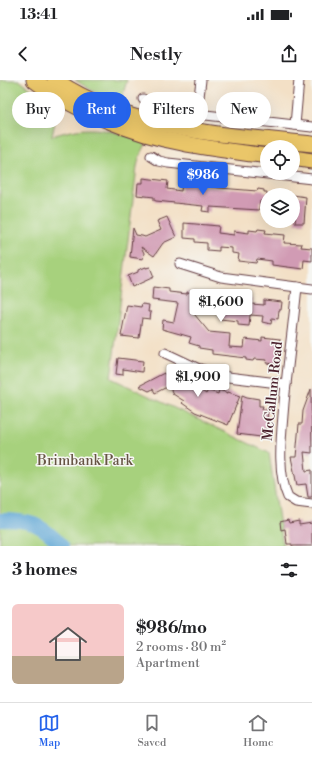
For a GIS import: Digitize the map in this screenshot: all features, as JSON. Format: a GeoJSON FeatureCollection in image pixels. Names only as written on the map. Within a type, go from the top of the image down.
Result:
{"type":"FeatureCollection","features":[{"type":"Feature","properties":{"kind":"main road"},"geometry":{"type":"LineString","coordinates":[[34,80],[73,104],[107,120],[180,143],[260,155]]}},
{"type":"Feature","properties":{"kind":"main road"},"geometry":{"type":"LineString","coordinates":[[55,80],[86,98],[111,109],[150,122],[194,131],[312,144]]}},
{"type":"Feature","properties":{"kind":"main road"},"geometry":{"type":"LineString","coordinates":[[300,159],[312,160]]}},
{"type":"Feature","properties":{"kind":"street"},"geometry":{"type":"LineString","coordinates":[[200,92],[202,80]]}},
{"type":"Feature","properties":{"kind":"street"},"geometry":{"type":"LineString","coordinates":[[295,125],[299,80]]}},
{"type":"Feature","properties":{"kind":"street"},"geometry":{"type":"LineString","coordinates":[[208,115],[312,127]]}},
{"type":"Feature","properties":{"kind":"street"},"geometry":{"type":"LineString","coordinates":[[151,156],[159,161],[168,163],[312,179]]}},
{"type":"Feature","properties":{"kind":"street"},"geometry":{"type":"LineString","coordinates":[[180,264],[221,277],[312,289]]}},
{"type":"Feature","properties":{"kind":"street","name":"McCallum Road"},"geometry":{"type":"LineString","coordinates":[[297,287],[280,451],[284,482],[288,497],[296,502],[312,504]]}},
{"type":"Feature","properties":{"kind":"street"},"geometry":{"type":"LineString","coordinates":[[165,353],[197,368],[228,377],[286,384]]}},
{"type":"Feature","properties":{"kind":"green space","name":"Brimbank Park"},"geometry":{"type":"Polygon","coordinates":[[[0,80],[19,80],[35,92],[12,92],[12,128],[54,128],[52,136],[78,130],[90,129],[111,131],[147,142],[139,158],[137,167],[111,378],[269,453],[283,546],[0,546],[0,80]]]}},
{"type":"Feature","properties":{"kind":"green space"},"geometry":{"type":"Polygon","coordinates":[[[75,80],[127,80],[124,92],[93,91],[75,80]]]}},
{"type":"Feature","properties":{"kind":"building"},"geometry":{"type":"Polygon","coordinates":[[[143,178],[168,181],[167,189],[181,191],[182,183],[220,188],[257,191],[258,189],[260,189],[259,210],[210,207],[210,212],[202,211],[203,206],[156,201],[154,200],[154,197],[137,195],[138,183],[143,183],[143,178]]]}},
{"type":"Feature","properties":{"kind":"building"},"geometry":{"type":"Polygon","coordinates":[[[300,196],[306,197],[304,223],[300,223],[300,196]]]}},
{"type":"Feature","properties":{"kind":"building"},"geometry":{"type":"Polygon","coordinates":[[[167,217],[176,237],[163,243],[154,256],[141,247],[144,253],[143,259],[130,257],[133,228],[136,235],[145,237],[161,230],[157,221],[167,217]]]}},
{"type":"Feature","properties":{"kind":"building"},"geometry":{"type":"Polygon","coordinates":[[[184,223],[219,226],[218,233],[234,235],[234,231],[249,233],[249,230],[257,231],[258,229],[266,230],[265,233],[285,235],[284,243],[302,244],[301,247],[312,248],[312,261],[304,260],[303,269],[272,265],[272,261],[257,259],[256,263],[238,261],[239,254],[232,253],[232,248],[219,247],[219,251],[207,250],[207,243],[195,242],[195,239],[184,238],[184,223]]]}},
{"type":"Feature","properties":{"kind":"building"},"geometry":{"type":"Polygon","coordinates":[[[146,267],[150,267],[154,277],[132,287],[128,276],[146,267]]]}},
{"type":"Feature","properties":{"kind":"building"},"geometry":{"type":"Polygon","coordinates":[[[153,287],[169,289],[169,292],[187,294],[187,292],[252,299],[251,304],[264,305],[264,300],[282,302],[278,319],[272,318],[271,324],[262,322],[263,316],[250,315],[249,326],[238,325],[238,321],[220,319],[221,304],[209,303],[208,312],[190,309],[209,332],[230,334],[229,347],[244,348],[245,339],[262,341],[262,337],[280,339],[277,364],[266,363],[267,360],[254,359],[253,361],[246,360],[246,358],[212,354],[212,350],[199,348],[199,346],[189,343],[191,337],[162,329],[163,320],[174,322],[178,303],[152,300],[153,287]]]}},
{"type":"Feature","properties":{"kind":"building"},"geometry":{"type":"Polygon","coordinates":[[[142,304],[149,305],[148,312],[151,312],[150,319],[142,318],[139,338],[121,336],[127,305],[141,307],[142,304]]]}},
{"type":"Feature","properties":{"kind":"building"},"geometry":{"type":"Polygon","coordinates":[[[118,358],[143,361],[142,372],[123,369],[123,375],[116,374],[118,358]]]}},
{"type":"Feature","properties":{"kind":"building"},"geometry":{"type":"Polygon","coordinates":[[[164,373],[166,376],[169,374],[170,377],[172,376],[174,380],[176,379],[181,387],[184,382],[193,388],[194,385],[206,394],[208,390],[218,394],[219,390],[240,396],[228,425],[195,412],[182,403],[184,401],[173,394],[169,386],[155,393],[153,389],[149,391],[139,386],[164,373]]]}},
{"type":"Feature","properties":{"kind":"building"},"geometry":{"type":"Polygon","coordinates":[[[311,389],[312,453],[304,452],[306,471],[312,470],[312,497],[308,497],[306,484],[297,485],[291,457],[296,457],[299,424],[302,424],[303,411],[311,389]]]}},
{"type":"Feature","properties":{"kind":"building"},"geometry":{"type":"Polygon","coordinates":[[[242,395],[259,399],[259,406],[263,406],[262,409],[268,409],[266,431],[262,431],[261,437],[237,434],[242,395]]]}},
{"type":"Feature","properties":{"kind":"building"},"geometry":{"type":"Polygon","coordinates":[[[288,520],[289,523],[299,521],[299,525],[312,523],[312,546],[292,546],[292,544],[287,544],[285,529],[281,530],[280,522],[288,520]]]}},
{"type":"Feature","properties":{"kind":"waterway"},"geometry":{"type":"LineString","coordinates":[[0,520],[19,521],[34,524],[48,532],[62,546]]}}]}
